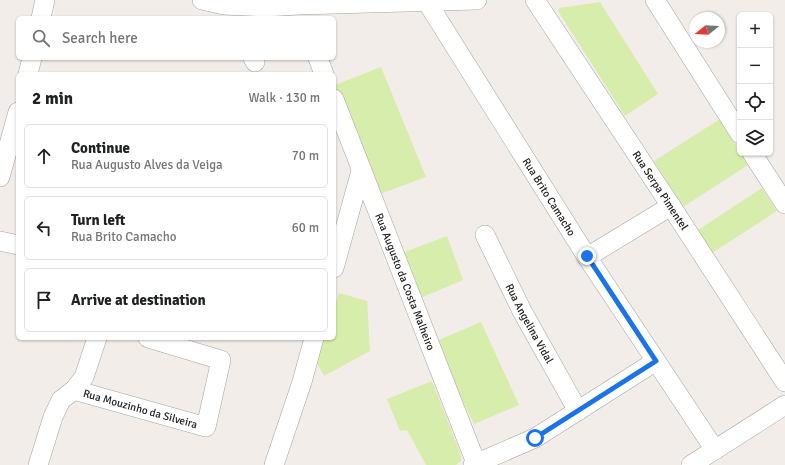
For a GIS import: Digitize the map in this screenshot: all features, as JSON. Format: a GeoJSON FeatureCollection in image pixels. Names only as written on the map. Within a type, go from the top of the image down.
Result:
{"type":"FeatureCollection","features":[{"type":"Feature","properties":{"kind":"street"},"geometry":{"type":"LineString","coordinates":[[41,16],[45,0]]}},
{"type":"Feature","properties":{"kind":"street"},"geometry":{"type":"LineString","coordinates":[[202,0],[224,5],[236,12],[268,3],[300,11],[467,0]]}},
{"type":"Feature","properties":{"kind":"street","name":"Rua Serpa Pimentel"},"geometry":{"type":"LineString","coordinates":[[535,0],[785,382]]}},
{"type":"Feature","properties":{"kind":"street"},"geometry":{"type":"LineString","coordinates":[[655,0],[737,129]]}},
{"type":"Feature","properties":{"kind":"street","name":"Rua Brito Camacho"},"geometry":{"type":"LineString","coordinates":[[426,2],[587,256],[715,450]]}},
{"type":"Feature","properties":{"kind":"street"},"geometry":{"type":"LineString","coordinates":[[28,72],[32,60]]}},
{"type":"Feature","properties":{"kind":"street"},"geometry":{"type":"LineString","coordinates":[[319,60],[323,72]]}},
{"type":"Feature","properties":{"kind":"street","name":"Rua Augusto da Costa Malheiro"},"geometry":{"type":"LineString","coordinates":[[336,104],[474,464]]}},
{"type":"Feature","properties":{"kind":"street"},"geometry":{"type":"LineString","coordinates":[[1,172],[16,119]]}},
{"type":"Feature","properties":{"kind":"street"},"geometry":{"type":"LineString","coordinates":[[754,156],[785,204]]}},
{"type":"Feature","properties":{"kind":"street"},"geometry":{"type":"LineString","coordinates":[[336,261],[361,170]]}},
{"type":"Feature","properties":{"kind":"street"},"geometry":{"type":"LineString","coordinates":[[587,256],[671,206]]}},
{"type":"Feature","properties":{"kind":"street","name":"Rua Angelina Vidal"},"geometry":{"type":"LineString","coordinates":[[485,235],[522,311],[578,411]]}},
{"type":"Feature","properties":{"kind":"street"},"geometry":{"type":"LineString","coordinates":[[0,240],[16,244]]}},
{"type":"Feature","properties":{"kind":"street"},"geometry":{"type":"LineString","coordinates":[[38,465],[53,417],[61,400],[74,390],[84,377],[96,340]]}},
{"type":"Feature","properties":{"kind":"street","name":"Rua Mouzinho da Silveira"},"geometry":{"type":"LineString","coordinates":[[74,390],[206,427],[221,360],[155,340]]}},
{"type":"Feature","properties":{"kind":"street"},"geometry":{"type":"LineString","coordinates":[[274,465],[302,382],[313,340]]}},
{"type":"Feature","properties":{"kind":"street"},"geometry":{"type":"LineString","coordinates":[[474,464],[535,438],[656,361]]}},
{"type":"Feature","properties":{"kind":"street"},"geometry":{"type":"LineString","coordinates":[[692,465],[784,409]]}},
{"type":"Feature","properties":{"kind":"green space"},"geometry":{"type":"Polygon","coordinates":[[[600,2],[658,94],[625,116],[558,11],[559,8],[600,2]]]}},
{"type":"Feature","properties":{"kind":"green space"},"geometry":{"type":"Polygon","coordinates":[[[381,67],[426,177],[380,194],[336,85],[381,67]]]}},
{"type":"Feature","properties":{"kind":"green space"},"geometry":{"type":"Polygon","coordinates":[[[720,119],[737,147],[737,156],[743,156],[748,165],[683,207],[654,161],[720,119]]]}},
{"type":"Feature","properties":{"kind":"green space"},"geometry":{"type":"Polygon","coordinates":[[[762,188],[777,211],[712,253],[698,230],[762,188]]]}},
{"type":"Feature","properties":{"kind":"green space"},"geometry":{"type":"Polygon","coordinates":[[[447,236],[463,280],[418,299],[402,253],[447,236]]]}},
{"type":"Feature","properties":{"kind":"green space"},"geometry":{"type":"Polygon","coordinates":[[[339,293],[367,301],[370,351],[324,376],[317,363],[324,340],[336,340],[336,302],[339,293]]]}},
{"type":"Feature","properties":{"kind":"green space"},"geometry":{"type":"Polygon","coordinates":[[[481,322],[519,405],[474,424],[434,342],[481,322]]]}},
{"type":"Feature","properties":{"kind":"green space"},"geometry":{"type":"Polygon","coordinates":[[[432,381],[461,455],[461,461],[456,465],[426,465],[407,430],[400,431],[387,399],[432,381]]]}},
{"type":"Feature","properties":{"kind":"route"},"geometry":{"type":"LineString","coordinates":[[535,438],[656,361],[587,256]]}}]}
